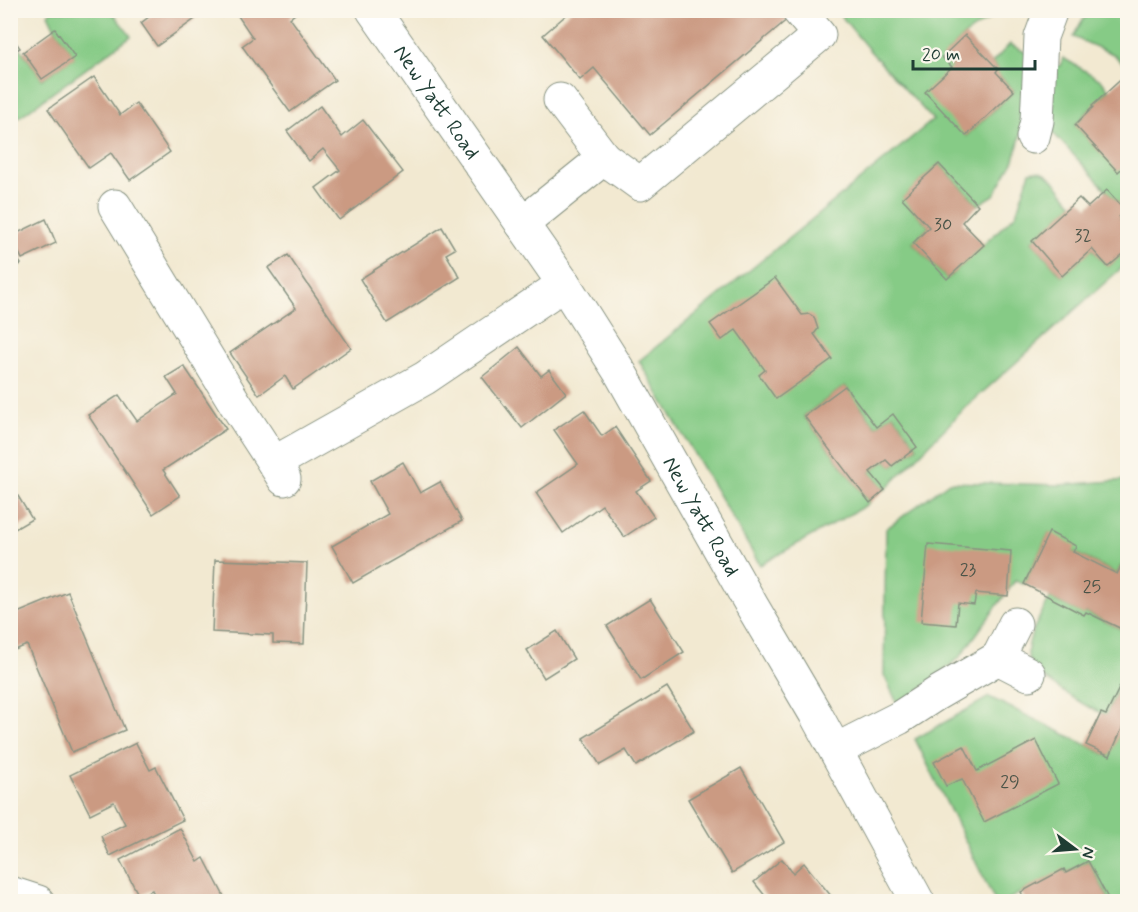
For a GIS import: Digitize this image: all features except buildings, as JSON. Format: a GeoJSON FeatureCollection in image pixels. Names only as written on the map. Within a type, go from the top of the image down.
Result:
{"type":"FeatureCollection","features":[{"type":"Feature","properties":{"kind":"street","name":"New Yatt Road"},"geometry":{"type":"LineString","coordinates":[[372,10],[564,284],[621,374],[836,750],[918,902]]}},
{"type":"Feature","properties":{"kind":"street"},"geometry":{"type":"LineString","coordinates":[[560,100],[604,158],[640,184],[819,35],[798,10]]}},
{"type":"Feature","properties":{"kind":"street"},"geometry":{"type":"LineString","coordinates":[[1033,137],[1037,121],[1046,24]]}},
{"type":"Feature","properties":{"kind":"street"},"geometry":{"type":"LineString","coordinates":[[522,224],[604,158]]}},
{"type":"Feature","properties":{"kind":"street"},"geometry":{"type":"LineString","coordinates":[[115,206],[279,471],[425,378],[564,284]]}},
{"type":"Feature","properties":{"kind":"street"},"geometry":{"type":"LineString","coordinates":[[836,750],[899,718],[998,658],[1015,624]]}},
{"type":"Feature","properties":{"kind":"street"},"geometry":{"type":"LineString","coordinates":[[998,658],[1029,674]]}},
{"type":"Feature","properties":{"kind":"street"},"geometry":{"type":"LineString","coordinates":[[10,893],[38,902]]}},
{"type":"Feature","properties":{"kind":"green space"},"geometry":{"type":"Polygon","coordinates":[[[1093,10],[1118,11],[1127,22],[1127,67],[1113,54],[1073,37],[1082,21],[1093,10]]]}},
{"type":"Feature","properties":{"kind":"green space"},"geometry":{"type":"Polygon","coordinates":[[[52,11],[111,11],[131,36],[11,123],[10,54],[20,48],[42,79],[74,57],[55,29],[48,14],[52,11]]]}},
{"type":"Feature","properties":{"kind":"green space"},"geometry":{"type":"Polygon","coordinates":[[[837,11],[1001,11],[965,35],[943,57],[952,67],[966,136],[1014,91],[996,72],[998,69],[992,63],[1010,44],[1032,56],[1029,104],[1014,160],[994,195],[978,205],[939,164],[903,198],[929,227],[913,243],[947,279],[1016,214],[1030,172],[1037,171],[1049,177],[1073,204],[1032,241],[1062,276],[1092,249],[1108,267],[1127,250],[1127,263],[963,410],[885,490],[870,472],[886,460],[892,466],[917,447],[893,414],[876,427],[845,386],[804,416],[870,503],[760,565],[639,361],[933,120],[837,11]]]}},
{"type":"Feature","properties":{"kind":"green space"},"geometry":{"type":"Polygon","coordinates":[[[1063,58],[1101,80],[1109,90],[1075,125],[1118,171],[1127,163],[1127,226],[1119,217],[1126,211],[1053,133],[1049,86],[1052,64],[1060,66],[1063,58]]]}},
{"type":"Feature","properties":{"kind":"green space"},"geometry":{"type":"Polygon","coordinates":[[[1127,480],[1127,569],[1121,566],[1117,574],[1073,552],[1049,533],[1024,584],[1015,581],[960,657],[899,707],[884,675],[886,529],[949,482],[1060,485],[1127,480]]]}},
{"type":"Feature","properties":{"kind":"green space"},"geometry":{"type":"Polygon","coordinates":[[[1050,598],[1127,632],[1127,670],[1106,715],[1060,689],[1038,671],[1031,662],[1028,654],[1030,640],[1050,598]]]}},
{"type":"Feature","properties":{"kind":"green space"},"geometry":{"type":"Polygon","coordinates":[[[989,697],[1109,756],[1124,724],[1127,726],[1128,820],[1123,823],[1127,831],[1127,901],[1110,901],[1088,861],[1066,873],[1064,870],[1005,901],[995,901],[915,739],[989,697]]]}}]}
